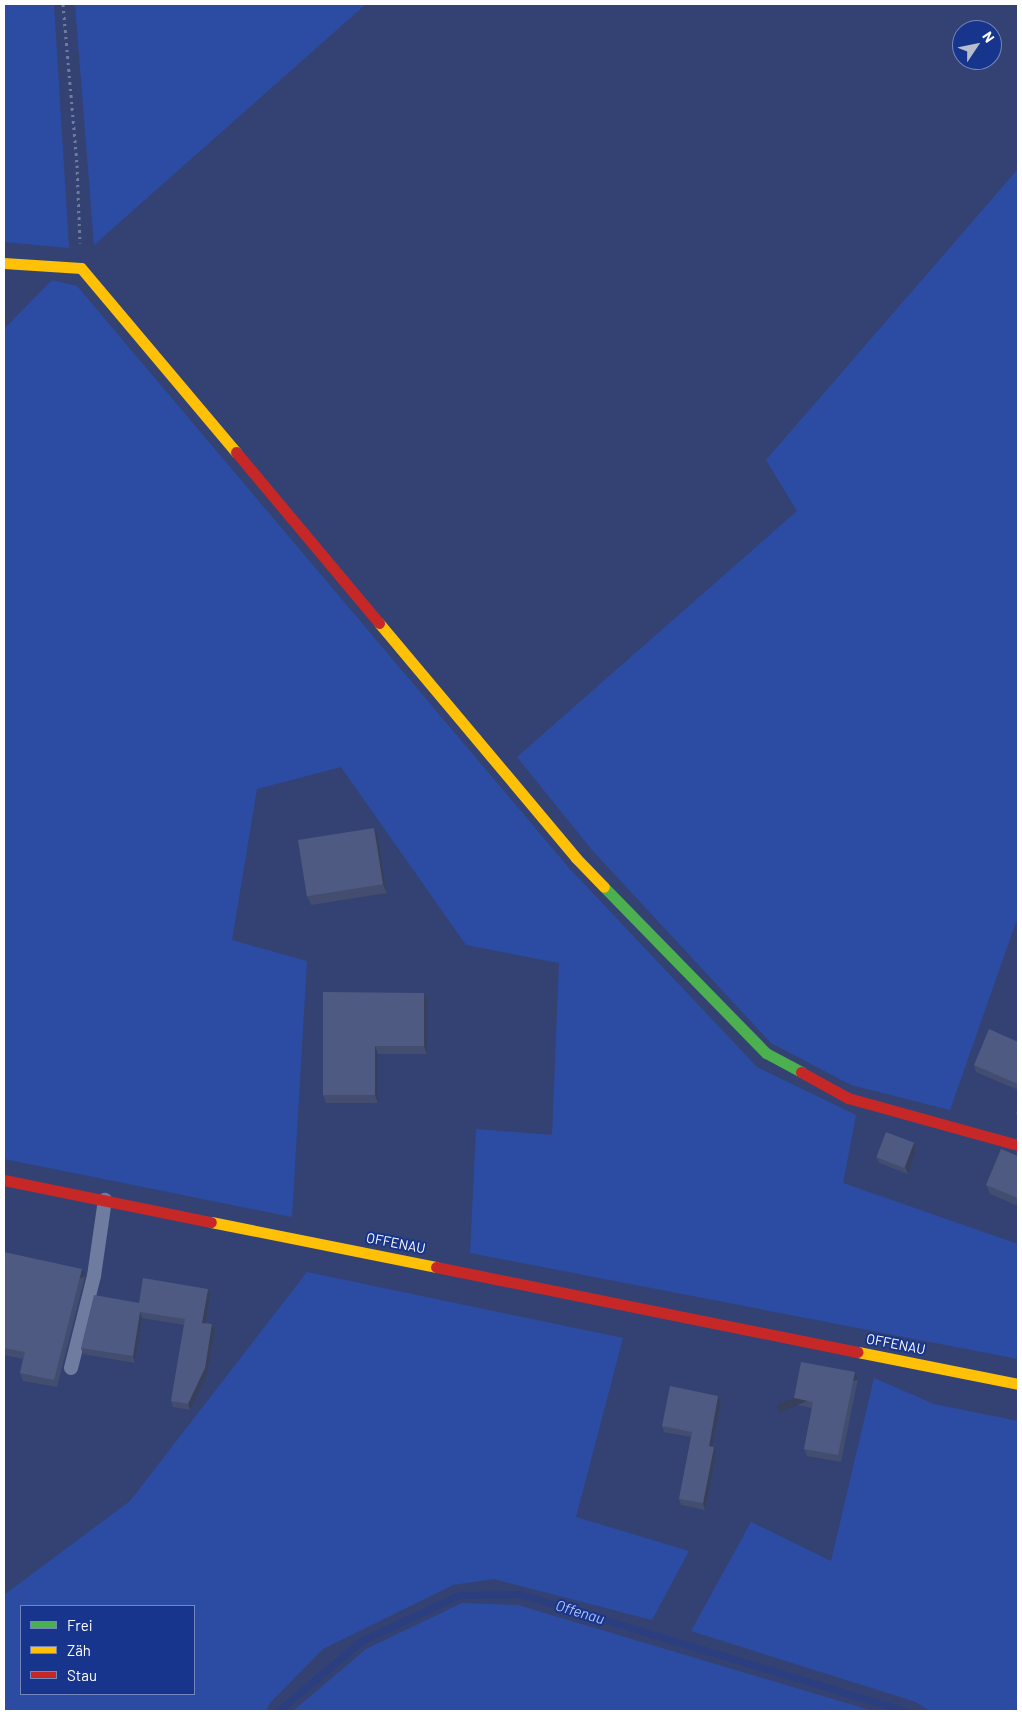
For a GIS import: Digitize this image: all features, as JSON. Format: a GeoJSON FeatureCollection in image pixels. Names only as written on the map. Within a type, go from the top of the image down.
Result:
{"type":"FeatureCollection","features":[{"type":"Feature","properties":{"kind":"street"},"geometry":{"type":"LineString","coordinates":[[4,263],[81,268],[576,858],[766,1053],[848,1098],[1018,1145]]}},
{"type":"Feature","properties":{"kind":"street","name":"OFFENAU"},"geometry":{"type":"LineString","coordinates":[[4,1180],[1018,1384]]}},
{"type":"Feature","properties":{"kind":"lane"},"geometry":{"type":"LineString","coordinates":[[71,1368],[94,1276],[106,1200]]}},
{"type":"Feature","properties":{"kind":"path"},"geometry":{"type":"LineString","coordinates":[[63,4],[77,165],[81,268]]}},
{"type":"Feature","properties":{"kind":"shaded area"},"geometry":{"type":"Polygon","coordinates":[[[4,4],[54,4],[69,248],[4,242],[4,4]]]}},
{"type":"Feature","properties":{"kind":"shaded area"},"geometry":{"type":"Polygon","coordinates":[[[75,4],[366,4],[94,245],[75,4]]]}},
{"type":"Feature","properties":{"kind":"shaded area"},"geometry":{"type":"Polygon","coordinates":[[[1018,169],[1018,922],[1016,922],[950,1110],[851,1085],[771,1043],[592,850],[517,757],[797,511],[766,460],[1018,169]]]}},
{"type":"Feature","properties":{"kind":"shaded area"},"geometry":{"type":"Polygon","coordinates":[[[52,280],[77,286],[569,868],[757,1067],[856,1115],[843,1183],[1018,1244],[1018,1359],[470,1253],[476,1129],[552,1135],[559,963],[466,945],[341,767],[257,789],[232,940],[307,961],[292,1217],[4,1159],[4,329],[52,280]]]}},
{"type":"Feature","properties":{"kind":"shaded area"},"geometry":{"type":"Polygon","coordinates":[[[307,1272],[623,1338],[576,1517],[689,1551],[652,1620],[494,1579],[453,1585],[323,1649],[270,1703],[266,1711],[4,1711],[4,1595],[130,1501],[307,1272]]]}},
{"type":"Feature","properties":{"kind":"shaded area"},"geometry":{"type":"Polygon","coordinates":[[[874,1378],[934,1404],[1018,1421],[1018,1711],[930,1711],[916,1702],[691,1631],[751,1522],[831,1561],[874,1378]]]}},
{"type":"Feature","properties":{"kind":"shaded area"},"geometry":{"type":"Polygon","coordinates":[[[462,1603],[518,1605],[873,1711],[293,1711],[366,1649],[462,1603]]]}},
{"type":"Feature","properties":{"kind":"building"},"geometry":{"type":"Polygon","coordinates":[[[374,828],[383,884],[307,896],[298,840],[374,828]]]}},
{"type":"Feature","properties":{"kind":"building"},"geometry":{"type":"Polygon","coordinates":[[[323,992],[424,993],[424,1046],[375,1046],[375,1095],[323,1095],[323,992]]]}},
{"type":"Feature","properties":{"kind":"building"},"geometry":{"type":"Polygon","coordinates":[[[989,1029],[1018,1042],[1018,1084],[974,1065],[989,1029]]]}},
{"type":"Feature","properties":{"kind":"building"},"geometry":{"type":"Polygon","coordinates":[[[886,1132],[914,1143],[904,1168],[876,1157],[886,1132]]]}},
{"type":"Feature","properties":{"kind":"building"},"geometry":{"type":"Polygon","coordinates":[[[1001,1149],[1018,1156],[1018,1198],[986,1185],[1001,1149]]]}},
{"type":"Feature","properties":{"kind":"building"},"geometry":{"type":"Polygon","coordinates":[[[4,1252],[82,1269],[54,1380],[20,1373],[25,1352],[4,1348],[4,1252]]]}},
{"type":"Feature","properties":{"kind":"building"},"geometry":{"type":"Polygon","coordinates":[[[143,1278],[208,1289],[202,1323],[212,1324],[205,1368],[188,1404],[171,1401],[185,1319],[140,1312],[133,1356],[81,1348],[94,1295],[139,1303],[143,1278]]]}},
{"type":"Feature","properties":{"kind":"building"},"geometry":{"type":"Polygon","coordinates":[[[801,1362],[855,1372],[838,1455],[804,1449],[813,1402],[794,1398],[801,1362]]]}},
{"type":"Feature","properties":{"kind":"building"},"geometry":{"type":"Polygon","coordinates":[[[670,1386],[718,1396],[709,1446],[714,1447],[703,1503],[679,1499],[692,1432],[662,1426],[670,1386]]]}},
{"type":"Feature","properties":{"kind":"waterway","name":"Offenau"},"geometry":{"type":"LineString","coordinates":[[278,1711],[361,1641],[459,1595],[520,1594],[906,1711]]}},
{"type":"Feature","properties":{"kind":"traffic: fast"},"geometry":{"type":"LineString","coordinates":[[604,887],[766,1053],[801,1072]]}},
{"type":"Feature","properties":{"kind":"traffic: slow"},"geometry":{"type":"LineString","coordinates":[[4,263],[81,268],[236,452]]}},
{"type":"Feature","properties":{"kind":"traffic: slow"},"geometry":{"type":"LineString","coordinates":[[379,623],[576,858],[604,887]]}},
{"type":"Feature","properties":{"kind":"traffic: slow"},"geometry":{"type":"LineString","coordinates":[[211,1222],[436,1267]]}},
{"type":"Feature","properties":{"kind":"traffic: slow"},"geometry":{"type":"LineString","coordinates":[[858,1352],[1018,1384]]}},
{"type":"Feature","properties":{"kind":"traffic: jam"},"geometry":{"type":"LineString","coordinates":[[236,452],[379,623]]}},
{"type":"Feature","properties":{"kind":"traffic: jam"},"geometry":{"type":"LineString","coordinates":[[801,1072],[848,1098],[1018,1145]]}},
{"type":"Feature","properties":{"kind":"traffic: jam"},"geometry":{"type":"LineString","coordinates":[[4,1180],[211,1222]]}},
{"type":"Feature","properties":{"kind":"traffic: jam"},"geometry":{"type":"LineString","coordinates":[[436,1267],[858,1352]]}}]}
